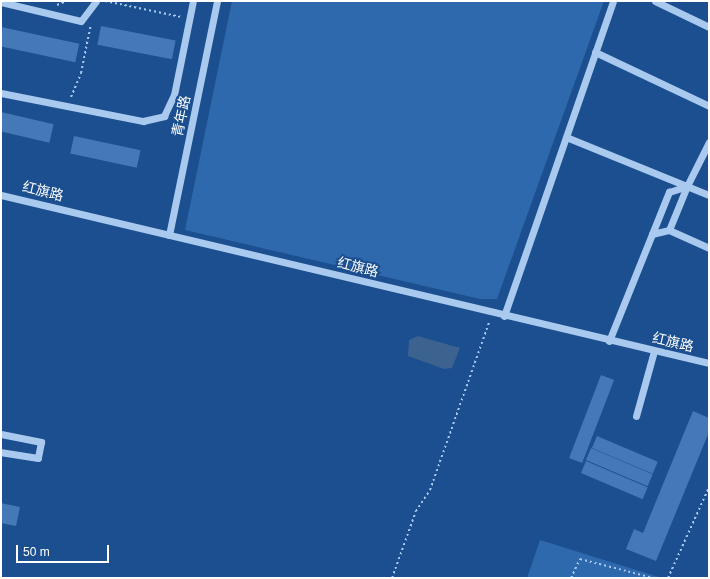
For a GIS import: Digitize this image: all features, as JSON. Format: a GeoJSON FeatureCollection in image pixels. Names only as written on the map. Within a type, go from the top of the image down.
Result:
{"type":"FeatureCollection","features":[{"type":"Feature","properties":{"kind":"street"},"geometry":{"type":"LineString","coordinates":[[1,93],[143,121],[164,116],[174,95],[193,1]]}},
{"type":"Feature","properties":{"kind":"street","name":"青年路"},"geometry":{"type":"LineString","coordinates":[[169,235],[217,1]]}},
{"type":"Feature","properties":{"kind":"street"},"geometry":{"type":"LineString","coordinates":[[504,316],[613,1]]}},
{"type":"Feature","properties":{"kind":"street"},"geometry":{"type":"LineString","coordinates":[[655,1],[709,27]]}},
{"type":"Feature","properties":{"kind":"street"},"geometry":{"type":"LineString","coordinates":[[1,2],[81,21],[96,3]]}},
{"type":"Feature","properties":{"kind":"street"},"geometry":{"type":"LineString","coordinates":[[595,52],[709,106]]}},
{"type":"Feature","properties":{"kind":"street"},"geometry":{"type":"LineString","coordinates":[[566,137],[709,194]]}},
{"type":"Feature","properties":{"kind":"street"},"geometry":{"type":"LineString","coordinates":[[669,230],[687,186],[709,142]]}},
{"type":"Feature","properties":{"kind":"street"},"geometry":{"type":"LineString","coordinates":[[609,341],[668,192],[687,186]]}},
{"type":"Feature","properties":{"kind":"street","name":"红旗路"},"geometry":{"type":"LineString","coordinates":[[1,195],[709,364]]}},
{"type":"Feature","properties":{"kind":"street"},"geometry":{"type":"LineString","coordinates":[[652,234],[669,230],[709,248]]}},
{"type":"Feature","properties":{"kind":"street"},"geometry":{"type":"LineString","coordinates":[[636,416],[654,351]]}},
{"type":"Feature","properties":{"kind":"street"},"geometry":{"type":"LineString","coordinates":[[1,434],[41,442],[38,458],[1,452]]}},
{"type":"Feature","properties":{"kind":"path"},"geometry":{"type":"LineString","coordinates":[[103,1],[189,19]]}},
{"type":"Feature","properties":{"kind":"path"},"geometry":{"type":"LineString","coordinates":[[61,105],[74,95],[96,3]]}},
{"type":"Feature","properties":{"kind":"path"},"geometry":{"type":"LineString","coordinates":[[392,578],[416,511],[430,490],[493,313]]}},
{"type":"Feature","properties":{"kind":"path"},"geometry":{"type":"LineString","coordinates":[[668,578],[709,487]]}},
{"type":"Feature","properties":{"kind":"path"},"geometry":{"type":"LineString","coordinates":[[571,578],[575,564],[580,559],[588,559],[653,578]]}},
{"type":"Feature","properties":{"kind":"shaded area"},"geometry":{"type":"Polygon","coordinates":[[[232,1],[604,1],[497,299],[480,299],[185,230],[232,1]]]}},
{"type":"Feature","properties":{"kind":"shaded area"},"geometry":{"type":"Polygon","coordinates":[[[418,336],[460,348],[452,368],[444,369],[408,356],[409,340],[418,336]]]}},
{"type":"Feature","properties":{"kind":"shaded area"},"geometry":{"type":"Polygon","coordinates":[[[540,540],[662,578],[527,578],[540,540]]]}},
{"type":"Feature","properties":{"kind":"building"},"geometry":{"type":"Polygon","coordinates":[[[101,26],[176,41],[172,59],[97,45],[101,26]]]}},
{"type":"Feature","properties":{"kind":"building"},"geometry":{"type":"Polygon","coordinates":[[[1,27],[79,44],[75,62],[1,46],[1,27]]]}},
{"type":"Feature","properties":{"kind":"building"},"geometry":{"type":"Polygon","coordinates":[[[1,112],[54,124],[49,143],[1,131],[1,112]]]}},
{"type":"Feature","properties":{"kind":"building"},"geometry":{"type":"Polygon","coordinates":[[[74,136],[141,150],[137,168],[70,154],[74,136]]]}},
{"type":"Feature","properties":{"kind":"building"},"geometry":{"type":"Polygon","coordinates":[[[601,375],[614,380],[582,463],[569,458],[601,375]]]}},
{"type":"Feature","properties":{"kind":"building"},"geometry":{"type":"Polygon","coordinates":[[[693,411],[709,418],[709,432],[656,561],[626,549],[634,529],[643,533],[693,411]]]}},
{"type":"Feature","properties":{"kind":"building"},"geometry":{"type":"Polygon","coordinates":[[[597,436],[658,462],[653,474],[592,448],[597,436]]]}},
{"type":"Feature","properties":{"kind":"building"},"geometry":{"type":"Polygon","coordinates":[[[591,448],[653,474],[648,486],[586,460],[591,448]]]}},
{"type":"Feature","properties":{"kind":"building"},"geometry":{"type":"Polygon","coordinates":[[[586,461],[648,487],[643,499],[581,473],[586,461]]]}},
{"type":"Feature","properties":{"kind":"building"},"geometry":{"type":"Polygon","coordinates":[[[1,503],[20,507],[16,526],[1,523],[1,503]]]}}]}
